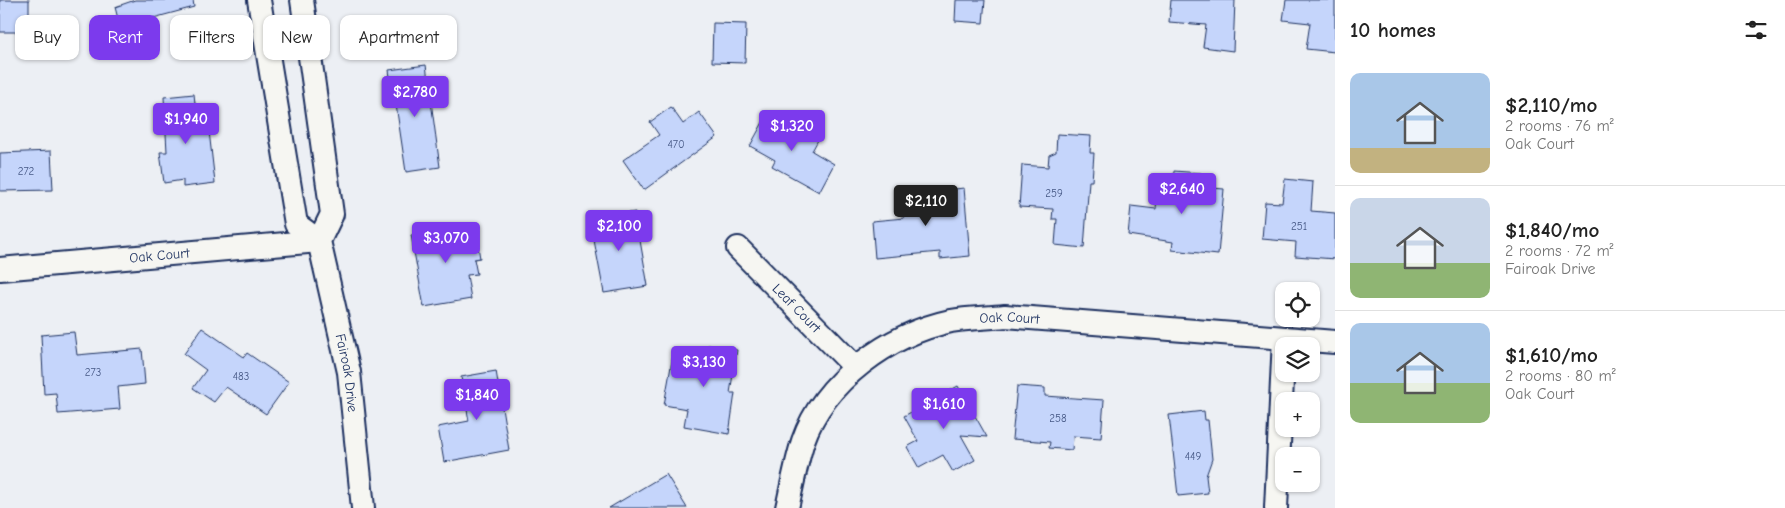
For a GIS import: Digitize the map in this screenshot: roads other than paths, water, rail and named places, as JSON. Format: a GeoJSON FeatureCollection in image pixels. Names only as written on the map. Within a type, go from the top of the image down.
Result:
{"type":"FeatureCollection","features":[{"type":"Feature","properties":{"kind":"street"},"geometry":{"type":"LineString","coordinates":[[260,0],[296,224],[319,242],[332,214],[302,0]]}},
{"type":"Feature","properties":{"kind":"street","name":"Oak Court"},"geometry":{"type":"LineString","coordinates":[[0,269],[319,242]]}},
{"type":"Feature","properties":{"kind":"street","name":"Fairoak Drive"},"geometry":{"type":"LineString","coordinates":[[319,242],[349,372],[363,508]]}},
{"type":"Feature","properties":{"kind":"street","name":"Leaf Court"},"geometry":{"type":"LineString","coordinates":[[738,248],[855,367]]}},
{"type":"Feature","properties":{"kind":"street","name":"Oak Court"},"geometry":{"type":"LineString","coordinates":[[786,508],[804,440],[822,405],[855,367],[884,346],[915,332],[951,321],[1005,316],[1275,337]]}},
{"type":"Feature","properties":{"kind":"street","name":"Oak Court"},"geometry":{"type":"LineString","coordinates":[[1320,341],[1335,342]]}},
{"type":"Feature","properties":{"kind":"street"},"geometry":{"type":"LineString","coordinates":[[1276,508],[1282,382]]}}]}
